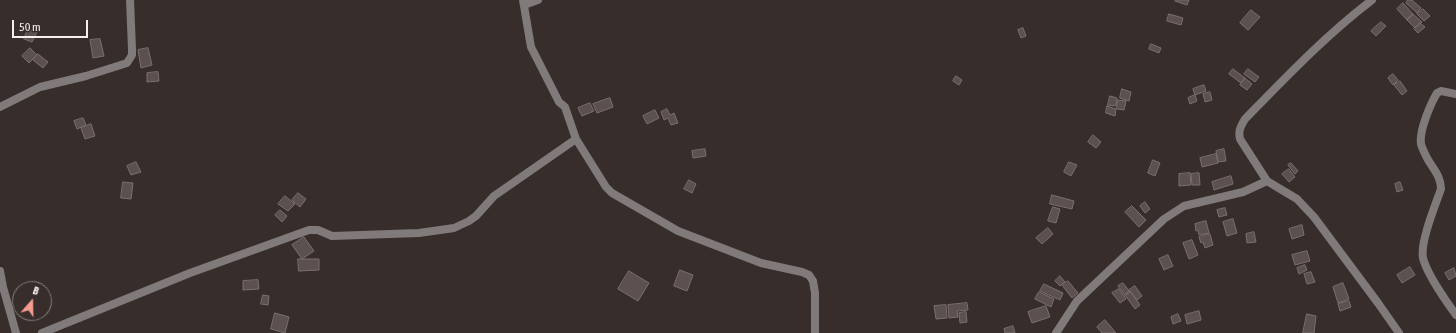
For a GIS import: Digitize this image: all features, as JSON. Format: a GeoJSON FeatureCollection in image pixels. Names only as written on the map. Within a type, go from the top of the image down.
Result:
{"type":"FeatureCollection","features":[{"type":"Feature","properties":{"kind":"street"},"geometry":{"type":"LineString","coordinates":[[0,107],[40,87],[86,76],[127,63],[132,55],[130,0]]}},
{"type":"Feature","properties":{"kind":"street"},"geometry":{"type":"LineString","coordinates":[[538,0],[524,2],[531,47],[559,102],[565,107],[576,139],[606,187],[620,198],[678,231],[761,263],[802,272],[809,275],[813,281],[815,294],[815,333]]}},
{"type":"Feature","properties":{"kind":"street"},"geometry":{"type":"LineString","coordinates":[[1372,0],[1354,13],[1298,65],[1245,119],[1239,133],[1240,139],[1267,181],[1297,199],[1307,209],[1399,333]]}},
{"type":"Feature","properties":{"kind":"street"},"geometry":{"type":"LineString","coordinates":[[1456,94],[1441,91],[1436,93],[1424,124],[1421,143],[1427,158],[1440,178],[1441,183],[1441,189],[1424,243],[1424,259],[1433,279],[1456,315]]}},
{"type":"Feature","properties":{"kind":"street"},"geometry":{"type":"LineString","coordinates":[[42,333],[190,273],[309,230],[318,230],[332,236],[419,233],[454,228],[476,216],[494,196],[576,139]]}},
{"type":"Feature","properties":{"kind":"street"},"geometry":{"type":"LineString","coordinates":[[1056,333],[1077,301],[1164,218],[1184,206],[1243,192],[1267,181]]}},
{"type":"Feature","properties":{"kind":"street"},"geometry":{"type":"LineString","coordinates":[[0,271],[16,333]]}},
{"type":"Feature","properties":{"kind":"building"},"geometry":{"type":"Polygon","coordinates":[[[1189,0],[1187,5],[1175,1],[1189,0]]]}},
{"type":"Feature","properties":{"kind":"building"},"geometry":{"type":"Polygon","coordinates":[[[1408,0],[1412,0],[1421,8],[1417,13],[1406,3],[1408,0]]]}},
{"type":"Feature","properties":{"kind":"building"},"geometry":{"type":"Polygon","coordinates":[[[1403,3],[1413,14],[1407,20],[1397,9],[1403,3]]]}},
{"type":"Feature","properties":{"kind":"building"},"geometry":{"type":"Polygon","coordinates":[[[1423,9],[1430,16],[1424,21],[1417,14],[1423,9]]]}},
{"type":"Feature","properties":{"kind":"building"},"geometry":{"type":"Polygon","coordinates":[[[1251,10],[1260,17],[1248,30],[1240,23],[1251,10]]]}},
{"type":"Feature","properties":{"kind":"building"},"geometry":{"type":"Polygon","coordinates":[[[1169,14],[1183,18],[1181,25],[1167,21],[1169,14]]]}},
{"type":"Feature","properties":{"kind":"building"},"geometry":{"type":"Polygon","coordinates":[[[1413,14],[1422,22],[1415,28],[1407,20],[1413,14]]]}},
{"type":"Feature","properties":{"kind":"building"},"geometry":{"type":"Polygon","coordinates":[[[1381,22],[1386,26],[1376,36],[1371,31],[1381,22]]]}},
{"type":"Feature","properties":{"kind":"building"},"geometry":{"type":"Polygon","coordinates":[[[1420,23],[1425,27],[1418,33],[1414,29],[1420,23]]]}},
{"type":"Feature","properties":{"kind":"building"},"geometry":{"type":"Polygon","coordinates":[[[1023,28],[1026,36],[1021,38],[1018,30],[1023,28]]]}},
{"type":"Feature","properties":{"kind":"building"},"geometry":{"type":"Polygon","coordinates":[[[28,29],[37,32],[32,42],[24,39],[28,29]]]}},
{"type":"Feature","properties":{"kind":"building"},"geometry":{"type":"Polygon","coordinates":[[[100,39],[104,56],[93,58],[90,40],[100,39]]]}},
{"type":"Feature","properties":{"kind":"building"},"geometry":{"type":"Polygon","coordinates":[[[1151,44],[1161,48],[1159,53],[1149,49],[1151,44]]]}},
{"type":"Feature","properties":{"kind":"building"},"geometry":{"type":"Polygon","coordinates":[[[30,48],[37,55],[29,63],[22,56],[30,48]]]}},
{"type":"Feature","properties":{"kind":"building"},"geometry":{"type":"Polygon","coordinates":[[[148,48],[152,65],[141,68],[138,50],[148,48]]]}},
{"type":"Feature","properties":{"kind":"building"},"geometry":{"type":"Polygon","coordinates":[[[38,54],[48,62],[43,68],[33,60],[38,54]]]}},
{"type":"Feature","properties":{"kind":"building"},"geometry":{"type":"Polygon","coordinates":[[[1233,69],[1245,78],[1241,83],[1229,74],[1233,69]]]}},
{"type":"Feature","properties":{"kind":"building"},"geometry":{"type":"Polygon","coordinates":[[[1248,69],[1259,77],[1255,82],[1244,74],[1248,69]]]}},
{"type":"Feature","properties":{"kind":"building"},"geometry":{"type":"Polygon","coordinates":[[[158,72],[159,81],[147,82],[147,73],[158,72]]]}},
{"type":"Feature","properties":{"kind":"building"},"geometry":{"type":"Polygon","coordinates":[[[1393,74],[1398,80],[1393,85],[1388,78],[1393,74]]]}},
{"type":"Feature","properties":{"kind":"building"},"geometry":{"type":"Polygon","coordinates":[[[956,76],[962,80],[959,85],[953,81],[956,76]]]}},
{"type":"Feature","properties":{"kind":"building"},"geometry":{"type":"Polygon","coordinates":[[[1245,78],[1252,84],[1247,90],[1240,85],[1245,78]]]}},
{"type":"Feature","properties":{"kind":"building"},"geometry":{"type":"Polygon","coordinates":[[[1400,81],[1407,91],[1402,95],[1394,85],[1400,81]]]}},
{"type":"Feature","properties":{"kind":"building"},"geometry":{"type":"Polygon","coordinates":[[[1204,85],[1206,91],[1195,95],[1193,89],[1204,85]]]}},
{"type":"Feature","properties":{"kind":"building"},"geometry":{"type":"Polygon","coordinates":[[[1122,89],[1131,92],[1129,101],[1120,98],[1122,89]]]}},
{"type":"Feature","properties":{"kind":"building"},"geometry":{"type":"Polygon","coordinates":[[[1210,92],[1212,100],[1205,102],[1203,94],[1210,92]]]}},
{"type":"Feature","properties":{"kind":"building"},"geometry":{"type":"Polygon","coordinates":[[[1195,95],[1197,101],[1190,104],[1188,98],[1195,95]]]}},
{"type":"Feature","properties":{"kind":"building"},"geometry":{"type":"Polygon","coordinates":[[[1110,96],[1117,98],[1116,106],[1108,105],[1110,96]]]}},
{"type":"Feature","properties":{"kind":"building"},"geometry":{"type":"Polygon","coordinates":[[[610,98],[613,107],[597,113],[593,104],[610,98]]]}},
{"type":"Feature","properties":{"kind":"building"},"geometry":{"type":"Polygon","coordinates":[[[1118,100],[1126,101],[1124,110],[1117,109],[1118,100]]]}},
{"type":"Feature","properties":{"kind":"building"},"geometry":{"type":"Polygon","coordinates":[[[590,103],[594,111],[582,116],[578,108],[590,103]]]}},
{"type":"Feature","properties":{"kind":"building"},"geometry":{"type":"Polygon","coordinates":[[[1107,106],[1116,109],[1115,116],[1106,113],[1107,106]]]}},
{"type":"Feature","properties":{"kind":"building"},"geometry":{"type":"Polygon","coordinates":[[[667,109],[670,115],[674,113],[678,123],[671,125],[668,118],[664,120],[661,112],[667,109]]]}},
{"type":"Feature","properties":{"kind":"building"},"geometry":{"type":"Polygon","coordinates":[[[655,110],[659,118],[647,124],[643,116],[655,110]]]}},
{"type":"Feature","properties":{"kind":"building"},"geometry":{"type":"Polygon","coordinates":[[[83,118],[86,125],[77,129],[74,121],[83,118]]]}},
{"type":"Feature","properties":{"kind":"building"},"geometry":{"type":"Polygon","coordinates":[[[91,124],[95,136],[85,139],[81,128],[91,124]]]}},
{"type":"Feature","properties":{"kind":"building"},"geometry":{"type":"Polygon","coordinates":[[[1093,135],[1101,142],[1096,148],[1088,142],[1093,135]]]}},
{"type":"Feature","properties":{"kind":"building"},"geometry":{"type":"Polygon","coordinates":[[[705,149],[706,156],[693,158],[692,151],[705,149]]]}},
{"type":"Feature","properties":{"kind":"building"},"geometry":{"type":"Polygon","coordinates":[[[1224,149],[1226,161],[1218,162],[1216,151],[1224,149]]]}},
{"type":"Feature","properties":{"kind":"building"},"geometry":{"type":"Polygon","coordinates":[[[1216,154],[1218,163],[1202,167],[1200,158],[1216,154]]]}},
{"type":"Feature","properties":{"kind":"building"},"geometry":{"type":"Polygon","coordinates":[[[1153,160],[1160,163],[1155,176],[1148,173],[1153,160]]]}},
{"type":"Feature","properties":{"kind":"building"},"geometry":{"type":"Polygon","coordinates":[[[136,162],[141,172],[131,175],[127,166],[136,162]]]}},
{"type":"Feature","properties":{"kind":"building"},"geometry":{"type":"Polygon","coordinates":[[[1069,162],[1077,165],[1071,176],[1064,172],[1069,162]]]}},
{"type":"Feature","properties":{"kind":"building"},"geometry":{"type":"Polygon","coordinates":[[[1291,163],[1298,171],[1295,174],[1288,165],[1291,163]]]}},
{"type":"Feature","properties":{"kind":"building"},"geometry":{"type":"Polygon","coordinates":[[[1289,169],[1295,177],[1289,182],[1282,174],[1289,169]]]}},
{"type":"Feature","properties":{"kind":"building"},"geometry":{"type":"Polygon","coordinates":[[[1190,173],[1191,185],[1179,186],[1179,174],[1190,173]]]}},
{"type":"Feature","properties":{"kind":"building"},"geometry":{"type":"Polygon","coordinates":[[[1199,173],[1200,185],[1192,185],[1191,174],[1199,173]]]}},
{"type":"Feature","properties":{"kind":"building"},"geometry":{"type":"Polygon","coordinates":[[[1231,176],[1233,184],[1214,190],[1212,182],[1231,176]]]}},
{"type":"Feature","properties":{"kind":"building"},"geometry":{"type":"Polygon","coordinates":[[[689,180],[696,184],[692,193],[684,189],[689,180]]]}},
{"type":"Feature","properties":{"kind":"building"},"geometry":{"type":"Polygon","coordinates":[[[123,182],[133,183],[131,199],[121,198],[123,182]]]}},
{"type":"Feature","properties":{"kind":"building"},"geometry":{"type":"Polygon","coordinates":[[[1400,182],[1403,190],[1397,192],[1395,184],[1400,182]]]}},
{"type":"Feature","properties":{"kind":"building"},"geometry":{"type":"Polygon","coordinates":[[[298,193],[306,199],[300,207],[292,200],[298,193]]]}},
{"type":"Feature","properties":{"kind":"building"},"geometry":{"type":"Polygon","coordinates":[[[1052,195],[1074,201],[1072,209],[1050,204],[1052,195]]]}},
{"type":"Feature","properties":{"kind":"building"},"geometry":{"type":"Polygon","coordinates":[[[285,196],[295,204],[288,211],[278,204],[285,196]]]}},
{"type":"Feature","properties":{"kind":"building"},"geometry":{"type":"Polygon","coordinates":[[[1145,202],[1150,209],[1145,213],[1140,206],[1145,202]]]}},
{"type":"Feature","properties":{"kind":"building"},"geometry":{"type":"Polygon","coordinates":[[[1132,206],[1146,220],[1139,227],[1125,212],[1132,206]]]}},
{"type":"Feature","properties":{"kind":"building"},"geometry":{"type":"Polygon","coordinates":[[[1053,207],[1060,209],[1056,223],[1048,221],[1053,207]]]}},
{"type":"Feature","properties":{"kind":"building"},"geometry":{"type":"Polygon","coordinates":[[[1225,208],[1227,215],[1219,217],[1217,210],[1225,208]]]}},
{"type":"Feature","properties":{"kind":"building"},"geometry":{"type":"Polygon","coordinates":[[[280,210],[287,216],[282,222],[275,215],[280,210]]]}},
{"type":"Feature","properties":{"kind":"building"},"geometry":{"type":"Polygon","coordinates":[[[1233,219],[1237,233],[1227,236],[1223,222],[1233,219]]]}},
{"type":"Feature","properties":{"kind":"building"},"geometry":{"type":"Polygon","coordinates":[[[1206,221],[1209,233],[1199,235],[1198,230],[1196,231],[1195,224],[1206,221]]]}},
{"type":"Feature","properties":{"kind":"building"},"geometry":{"type":"Polygon","coordinates":[[[1302,225],[1304,235],[1292,239],[1289,229],[1302,225]]]}},
{"type":"Feature","properties":{"kind":"building"},"geometry":{"type":"Polygon","coordinates":[[[1048,228],[1053,234],[1042,244],[1036,238],[1048,228]]]}},
{"type":"Feature","properties":{"kind":"building"},"geometry":{"type":"Polygon","coordinates":[[[1254,232],[1256,242],[1247,243],[1246,234],[1254,232]]]}},
{"type":"Feature","properties":{"kind":"building"},"geometry":{"type":"Polygon","coordinates":[[[1210,234],[1213,245],[1205,248],[1199,237],[1210,234]]]}},
{"type":"Feature","properties":{"kind":"building"},"geometry":{"type":"Polygon","coordinates":[[[304,237],[314,251],[302,259],[292,245],[304,237]]]}},
{"type":"Feature","properties":{"kind":"building"},"geometry":{"type":"Polygon","coordinates":[[[1192,240],[1198,255],[1189,259],[1183,243],[1192,240]]]}},
{"type":"Feature","properties":{"kind":"building"},"geometry":{"type":"Polygon","coordinates":[[[1307,251],[1310,261],[1295,265],[1292,255],[1307,251]]]}},
{"type":"Feature","properties":{"kind":"building"},"geometry":{"type":"Polygon","coordinates":[[[1168,255],[1173,266],[1164,270],[1159,259],[1168,255]]]}},
{"type":"Feature","properties":{"kind":"building"},"geometry":{"type":"Polygon","coordinates":[[[298,259],[319,259],[319,270],[299,271],[298,259]]]}},
{"type":"Feature","properties":{"kind":"building"},"geometry":{"type":"Polygon","coordinates":[[[1305,265],[1307,270],[1299,274],[1297,268],[1305,265]]]}},
{"type":"Feature","properties":{"kind":"building"},"geometry":{"type":"Polygon","coordinates":[[[1410,267],[1415,275],[1402,283],[1397,275],[1410,267]]]}},
{"type":"Feature","properties":{"kind":"building"},"geometry":{"type":"Polygon","coordinates":[[[1454,268],[1456,276],[1449,280],[1445,273],[1454,268]]]}},
{"type":"Feature","properties":{"kind":"building"},"geometry":{"type":"Polygon","coordinates":[[[680,270],[693,275],[687,291],[674,286],[680,270]]]}},
{"type":"Feature","properties":{"kind":"building"},"geometry":{"type":"Polygon","coordinates":[[[629,271],[649,283],[638,301],[618,289],[629,271]]]}},
{"type":"Feature","properties":{"kind":"building"},"geometry":{"type":"Polygon","coordinates":[[[1311,272],[1315,282],[1307,284],[1304,274],[1311,272]]]}},
{"type":"Feature","properties":{"kind":"building"},"geometry":{"type":"Polygon","coordinates":[[[1060,276],[1065,282],[1060,286],[1055,281],[1060,276]]]}},
{"type":"Feature","properties":{"kind":"building"},"geometry":{"type":"Polygon","coordinates":[[[258,280],[259,289],[243,290],[243,281],[258,280]]]}},
{"type":"Feature","properties":{"kind":"building"},"geometry":{"type":"Polygon","coordinates":[[[1068,281],[1078,293],[1072,298],[1062,285],[1068,281]]]}},
{"type":"Feature","properties":{"kind":"building"},"geometry":{"type":"Polygon","coordinates":[[[1123,283],[1130,292],[1125,295],[1118,286],[1123,283]]]}},
{"type":"Feature","properties":{"kind":"building"},"geometry":{"type":"Polygon","coordinates":[[[1343,283],[1349,299],[1338,303],[1333,287],[1343,283]]]}},
{"type":"Feature","properties":{"kind":"building"},"geometry":{"type":"Polygon","coordinates":[[[1044,284],[1063,293],[1060,300],[1040,291],[1044,284]]]}},
{"type":"Feature","properties":{"kind":"building"},"geometry":{"type":"Polygon","coordinates":[[[1135,286],[1142,296],[1137,300],[1129,290],[1135,286]]]}},
{"type":"Feature","properties":{"kind":"building"},"geometry":{"type":"Polygon","coordinates":[[[1119,289],[1126,299],[1120,303],[1112,293],[1119,289]]]}},
{"type":"Feature","properties":{"kind":"building"},"geometry":{"type":"Polygon","coordinates":[[[1130,291],[1140,305],[1135,309],[1125,295],[1130,291]]]}},
{"type":"Feature","properties":{"kind":"building"},"geometry":{"type":"Polygon","coordinates":[[[1039,292],[1054,299],[1051,307],[1035,299],[1039,292]]]}},
{"type":"Feature","properties":{"kind":"building"},"geometry":{"type":"Polygon","coordinates":[[[263,295],[269,296],[268,305],[261,304],[263,295]]]}},
{"type":"Feature","properties":{"kind":"building"},"geometry":{"type":"Polygon","coordinates":[[[1349,301],[1351,307],[1340,311],[1338,304],[1349,301]]]}},
{"type":"Feature","properties":{"kind":"building"},"geometry":{"type":"Polygon","coordinates":[[[967,303],[968,310],[957,311],[958,317],[949,318],[948,305],[967,303]]]}},
{"type":"Feature","properties":{"kind":"building"},"geometry":{"type":"Polygon","coordinates":[[[946,305],[947,318],[936,319],[934,306],[946,305]]]}},
{"type":"Feature","properties":{"kind":"building"},"geometry":{"type":"Polygon","coordinates":[[[1046,306],[1050,317],[1032,323],[1028,312],[1046,306]]]}},
{"type":"Feature","properties":{"kind":"building"},"geometry":{"type":"Polygon","coordinates":[[[1199,311],[1201,320],[1187,324],[1185,315],[1199,311]]]}},
{"type":"Feature","properties":{"kind":"building"},"geometry":{"type":"Polygon","coordinates":[[[966,312],[967,322],[960,323],[959,313],[966,312]]]}},
{"type":"Feature","properties":{"kind":"building"},"geometry":{"type":"Polygon","coordinates":[[[275,313],[289,317],[285,333],[271,329],[275,313]]]}},
{"type":"Feature","properties":{"kind":"building"},"geometry":{"type":"Polygon","coordinates":[[[1178,314],[1181,321],[1173,324],[1171,317],[1178,314]]]}},
{"type":"Feature","properties":{"kind":"building"},"geometry":{"type":"Polygon","coordinates":[[[1307,314],[1316,316],[1314,333],[1303,333],[1307,314]]]}},
{"type":"Feature","properties":{"kind":"building"},"geometry":{"type":"Polygon","coordinates":[[[1105,320],[1116,333],[1102,333],[1097,327],[1105,320]]]}},
{"type":"Feature","properties":{"kind":"building"},"geometry":{"type":"Polygon","coordinates":[[[1013,326],[1015,333],[1005,333],[1004,329],[1013,326]]]}}]}
